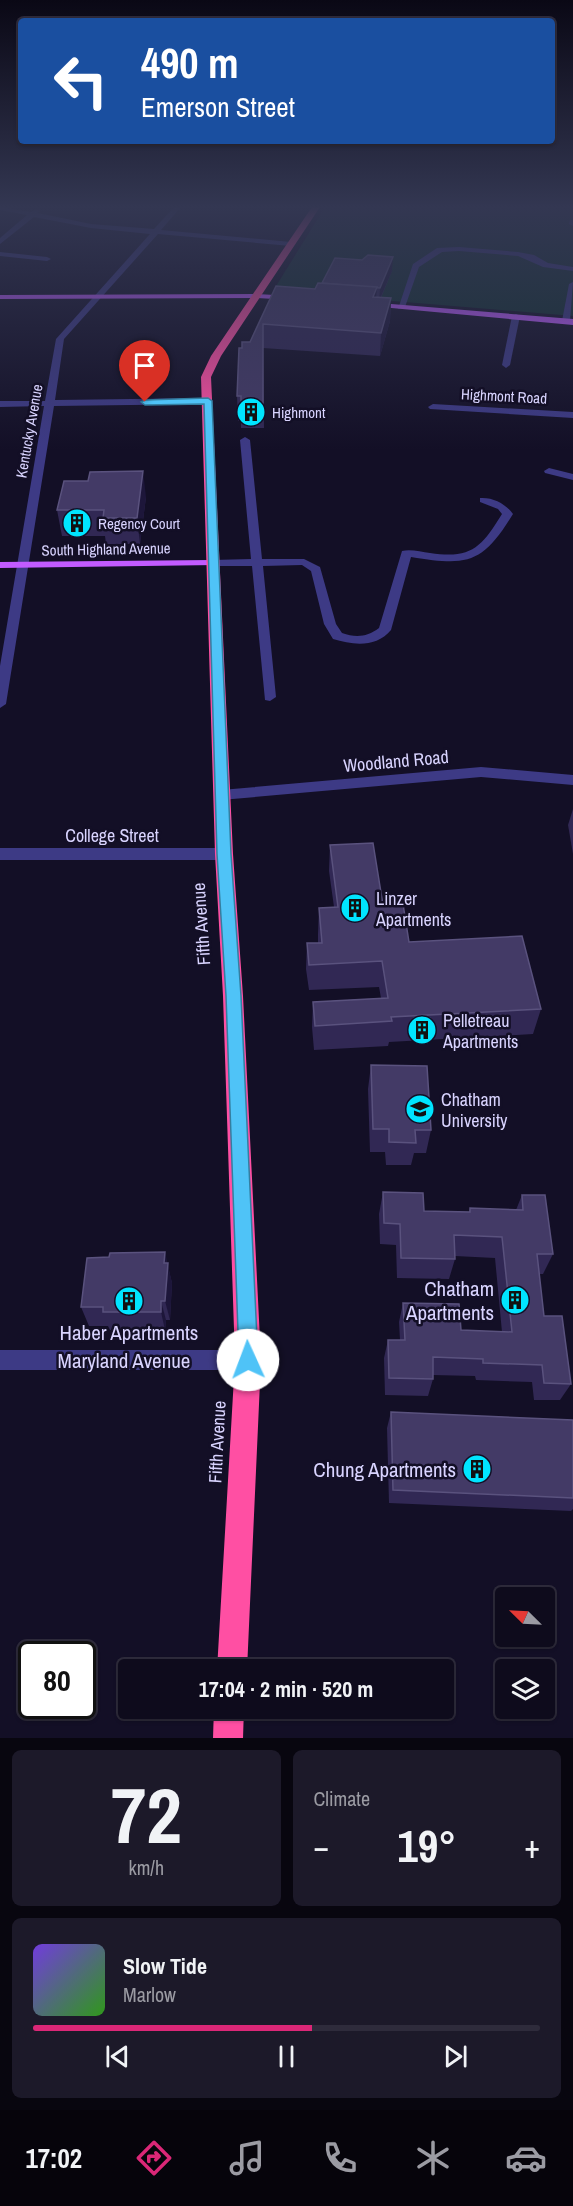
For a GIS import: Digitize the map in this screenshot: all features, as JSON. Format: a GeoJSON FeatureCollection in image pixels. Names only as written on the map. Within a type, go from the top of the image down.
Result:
{"type":"FeatureCollection","features":[{"type":"Feature","properties":{"kind":"highway","name":"Fifth Avenue"},"geometry":{"type":"LineString","coordinates":[[233,1659],[248,1360],[234,1008],[221,795],[206,377],[216,357],[262,288]]}},
{"type":"Feature","properties":{"kind":"highway"},"geometry":{"type":"LineString","coordinates":[[228,1738],[229,1719]]}},
{"type":"Feature","properties":{"kind":"main road"},"geometry":{"type":"LineString","coordinates":[[0,297],[257,296],[304,299]]}},
{"type":"Feature","properties":{"kind":"main road"},"geometry":{"type":"LineString","coordinates":[[364,304],[569,321]]}},
{"type":"Feature","properties":{"kind":"main road","name":"South Highland Avenue"},"geometry":{"type":"LineString","coordinates":[[0,565],[212,563]]}},
{"type":"Feature","properties":{"kind":"street","name":"Kentucky Avenue"},"geometry":{"type":"LineString","coordinates":[[0,704],[60,339],[105,288]]}},
{"type":"Feature","properties":{"kind":"street"},"geometry":{"type":"LineString","coordinates":[[401,307],[408,288]]}},
{"type":"Feature","properties":{"kind":"street"},"geometry":{"type":"LineString","coordinates":[[569,321],[573,288]]}},
{"type":"Feature","properties":{"kind":"street"},"geometry":{"type":"LineString","coordinates":[[506,365],[516,316]]}},
{"type":"Feature","properties":{"kind":"street"},"geometry":{"type":"LineString","coordinates":[[0,404],[208,401]]}},
{"type":"Feature","properties":{"kind":"street","name":"Highmont Road"},"geometry":{"type":"LineString","coordinates":[[433,407],[573,415]]}},
{"type":"Feature","properties":{"kind":"street"},"geometry":{"type":"LineString","coordinates":[[246,440],[270,697]]}},
{"type":"Feature","properties":{"kind":"street"},"geometry":{"type":"LineString","coordinates":[[549,471],[573,477]]}},
{"type":"Feature","properties":{"kind":"street"},"geometry":{"type":"LineString","coordinates":[[212,563],[304,561],[316,568],[330,624],[337,636],[355,642],[375,638],[385,630],[406,553],[458,558],[471,556],[500,527],[508,514],[502,507],[484,500]]}},
{"type":"Feature","properties":{"kind":"street","name":"Woodland Road"},"geometry":{"type":"LineString","coordinates":[[221,795],[481,772],[573,780]]}},
{"type":"Feature","properties":{"kind":"street","name":"College Street"},"geometry":{"type":"LineString","coordinates":[[0,854],[224,854]]}},
{"type":"Feature","properties":{"kind":"street","name":"Maryland Avenue"},"geometry":{"type":"LineString","coordinates":[[0,1360],[248,1360]]}},
{"type":"Feature","properties":{"kind":"green space"},"geometry":{"type":"Polygon","coordinates":[[[275,288],[573,288],[573,316],[273,291],[275,288]]]}},
{"type":"Feature","properties":{"kind":"building"},"geometry":{"type":"Polygon","coordinates":[[[275,288],[377,288],[373,297],[391,298],[381,333],[263,324],[263,403],[241,403],[241,396],[237,396],[239,348],[242,348],[242,342],[250,342],[275,288]]]}},
{"type":"Feature","properties":{"kind":"building"},"geometry":{"type":"Polygon","coordinates":[[[143,471],[137,518],[103,518],[104,510],[57,510],[64,481],[88,481],[90,472],[143,471]]]}},
{"type":"Feature","properties":{"kind":"building"},"geometry":{"type":"Polygon","coordinates":[[[373,843],[383,905],[403,904],[409,942],[522,936],[541,1009],[391,1017],[392,1021],[315,1026],[313,1002],[388,998],[382,961],[309,965],[307,943],[322,943],[319,908],[338,907],[330,845],[373,843]]]}},
{"type":"Feature","properties":{"kind":"building"},"geometry":{"type":"Polygon","coordinates":[[[371,1065],[427,1066],[431,1130],[415,1130],[416,1143],[389,1142],[389,1129],[373,1129],[371,1065]]]}},
{"type":"Feature","properties":{"kind":"building"},"geometry":{"type":"Polygon","coordinates":[[[383,1192],[423,1193],[424,1211],[470,1212],[470,1208],[523,1210],[522,1195],[545,1195],[553,1254],[537,1254],[544,1316],[562,1316],[571,1384],[544,1383],[542,1365],[483,1363],[483,1359],[433,1357],[433,1379],[389,1378],[388,1340],[405,1340],[403,1303],[459,1304],[461,1330],[512,1332],[502,1237],[454,1235],[455,1259],[401,1258],[400,1224],[384,1223],[383,1192]]]}},
{"type":"Feature","properties":{"kind":"building"},"geometry":{"type":"Polygon","coordinates":[[[165,1252],[164,1263],[168,1263],[165,1301],[161,1301],[161,1312],[103,1312],[103,1307],[81,1307],[87,1258],[109,1257],[110,1253],[165,1252]]]}},
{"type":"Feature","properties":{"kind":"building","name":"Chung Apartments"},"geometry":{"type":"Polygon","coordinates":[[[391,1412],[573,1420],[573,1498],[393,1490],[391,1412]]]}},
{"type":"Feature","properties":{"kind":"place","name":"Highmont"},"geometry":{"type":"Point","coordinates":[251,412]}},
{"type":"Feature","properties":{"kind":"place","name":"Regency Court"},"geometry":{"type":"Point","coordinates":[77,523]}},
{"type":"Feature","properties":{"kind":"place","name":"Linzer Apartments"},"geometry":{"type":"Point","coordinates":[355,908]}},
{"type":"Feature","properties":{"kind":"place","name":"Pelletreau Apartments"},"geometry":{"type":"Point","coordinates":[422,1030]}},
{"type":"Feature","properties":{"kind":"place","name":"Chatham University"},"geometry":{"type":"Point","coordinates":[420,1109]}},
{"type":"Feature","properties":{"kind":"place","name":"Chatham Apartments"},"geometry":{"type":"Point","coordinates":[515,1300]}},
{"type":"Feature","properties":{"kind":"place","name":"Haber Apartments"},"geometry":{"type":"Point","coordinates":[129,1301]}},
{"type":"Feature","properties":{"kind":"place","name":"Chung Apartments"},"geometry":{"type":"Point","coordinates":[477,1469]}},
{"type":"Feature","properties":{"kind":"route"},"geometry":{"type":"LineString","coordinates":[[145,402],[208,401],[224,854],[233,996],[248,1360]]}}]}
